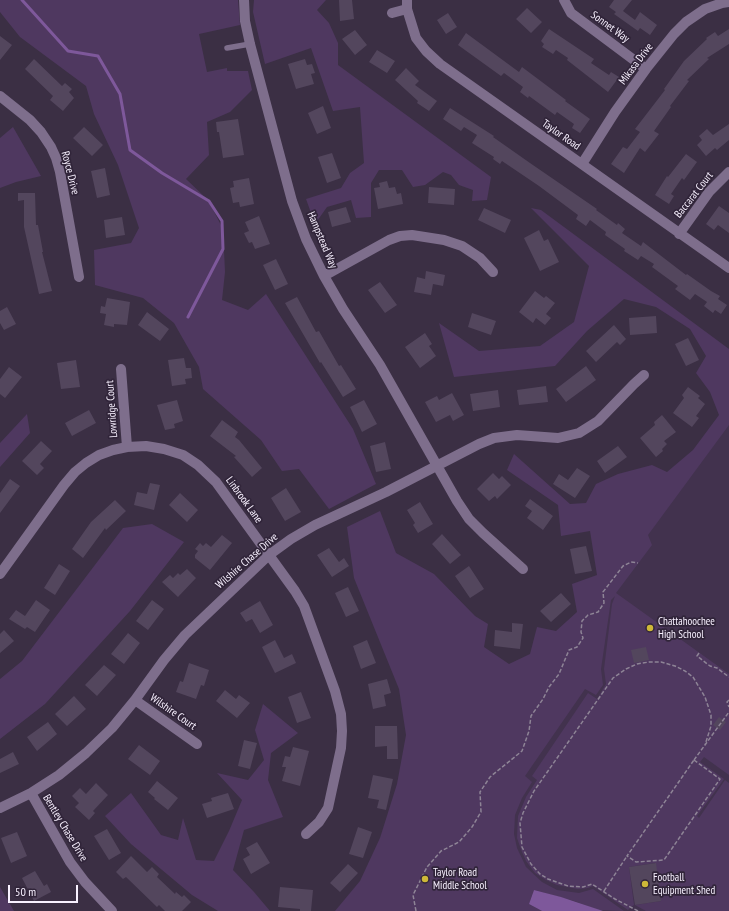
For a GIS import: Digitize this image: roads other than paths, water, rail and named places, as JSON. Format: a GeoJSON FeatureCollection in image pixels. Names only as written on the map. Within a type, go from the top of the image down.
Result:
{"type":"FeatureCollection","features":[{"type":"Feature","properties":{"kind":"street","name":"Hampstead Way"},"geometry":{"type":"LineString","coordinates":[[244,0],[250,44],[292,201],[306,239],[324,276],[343,309],[380,365],[457,502],[469,519],[523,569]]}},
{"type":"Feature","properties":{"kind":"street","name":"Sonnet Way"},"geometry":{"type":"LineString","coordinates":[[564,0],[572,13],[646,68]]}},
{"type":"Feature","properties":{"kind":"street","name":"Mikasa Drive"},"geometry":{"type":"LineString","coordinates":[[582,164],[646,68],[674,34],[686,22],[705,10],[729,2]]}},
{"type":"Feature","properties":{"kind":"street"},"geometry":{"type":"LineString","coordinates":[[392,13],[407,4]]}},
{"type":"Feature","properties":{"kind":"street","name":"Taylor Road"},"geometry":{"type":"LineString","coordinates":[[407,4],[416,38],[426,51],[440,64],[729,268]]}},
{"type":"Feature","properties":{"kind":"street","name":"Royce Drive"},"geometry":{"type":"LineString","coordinates":[[0,96],[30,120],[41,132],[56,158],[60,172],[79,277]]}},
{"type":"Feature","properties":{"kind":"street","name":"Baccarat Court"},"geometry":{"type":"LineString","coordinates":[[679,234],[709,192],[729,172]]}},
{"type":"Feature","properties":{"kind":"street"},"geometry":{"type":"LineString","coordinates":[[324,276],[390,240],[400,236],[412,234],[444,240],[462,246],[480,258],[493,272]]}},
{"type":"Feature","properties":{"kind":"street","name":"Lowridge Court"},"geometry":{"type":"LineString","coordinates":[[122,369],[127,447]]}},
{"type":"Feature","properties":{"kind":"street","name":"Wilshire Chase Drive"},"geometry":{"type":"LineString","coordinates":[[0,808],[31,793],[59,775],[86,753],[112,728],[185,635],[269,555],[291,539],[315,525],[386,492],[479,444],[494,438],[517,435],[558,438],[579,433],[598,421],[644,375]]}},
{"type":"Feature","properties":{"kind":"street","name":"Linbrook Lane"},"geometry":{"type":"LineString","coordinates":[[0,574],[64,485],[75,472],[99,455],[127,447],[146,446],[164,449],[183,455],[198,465],[216,482],[295,591],[304,606],[336,691],[341,714],[341,748],[328,808],[319,822],[306,834]]}},
{"type":"Feature","properties":{"kind":"street","name":"Wilshire Court"},"geometry":{"type":"LineString","coordinates":[[135,700],[197,744]]}},
{"type":"Feature","properties":{"kind":"street","name":"Bentley Chase Drive"},"geometry":{"type":"LineString","coordinates":[[31,793],[70,862],[85,882],[112,911]]}},
{"type":"Feature","properties":{"kind":"lane"},"geometry":{"type":"LineString","coordinates":[[227,48],[250,44]]}},
{"type":"Feature","properties":{"kind":"waterway"},"geometry":{"type":"LineString","coordinates":[[22,0],[68,51],[98,56],[120,94],[130,150],[162,173],[209,201],[222,221],[223,249],[188,317]]}},
{"type":"Feature","properties":{"kind":"place","name":"Chattahoochee High School"},"geometry":{"type":"Point","coordinates":[650,628]}},
{"type":"Feature","properties":{"kind":"place","name":"Taylor Road Middle School"},"geometry":{"type":"Point","coordinates":[425,879]}},
{"type":"Feature","properties":{"kind":"place","name":"Football Equipment Shed"},"geometry":{"type":"Point","coordinates":[645,884]}}]}
